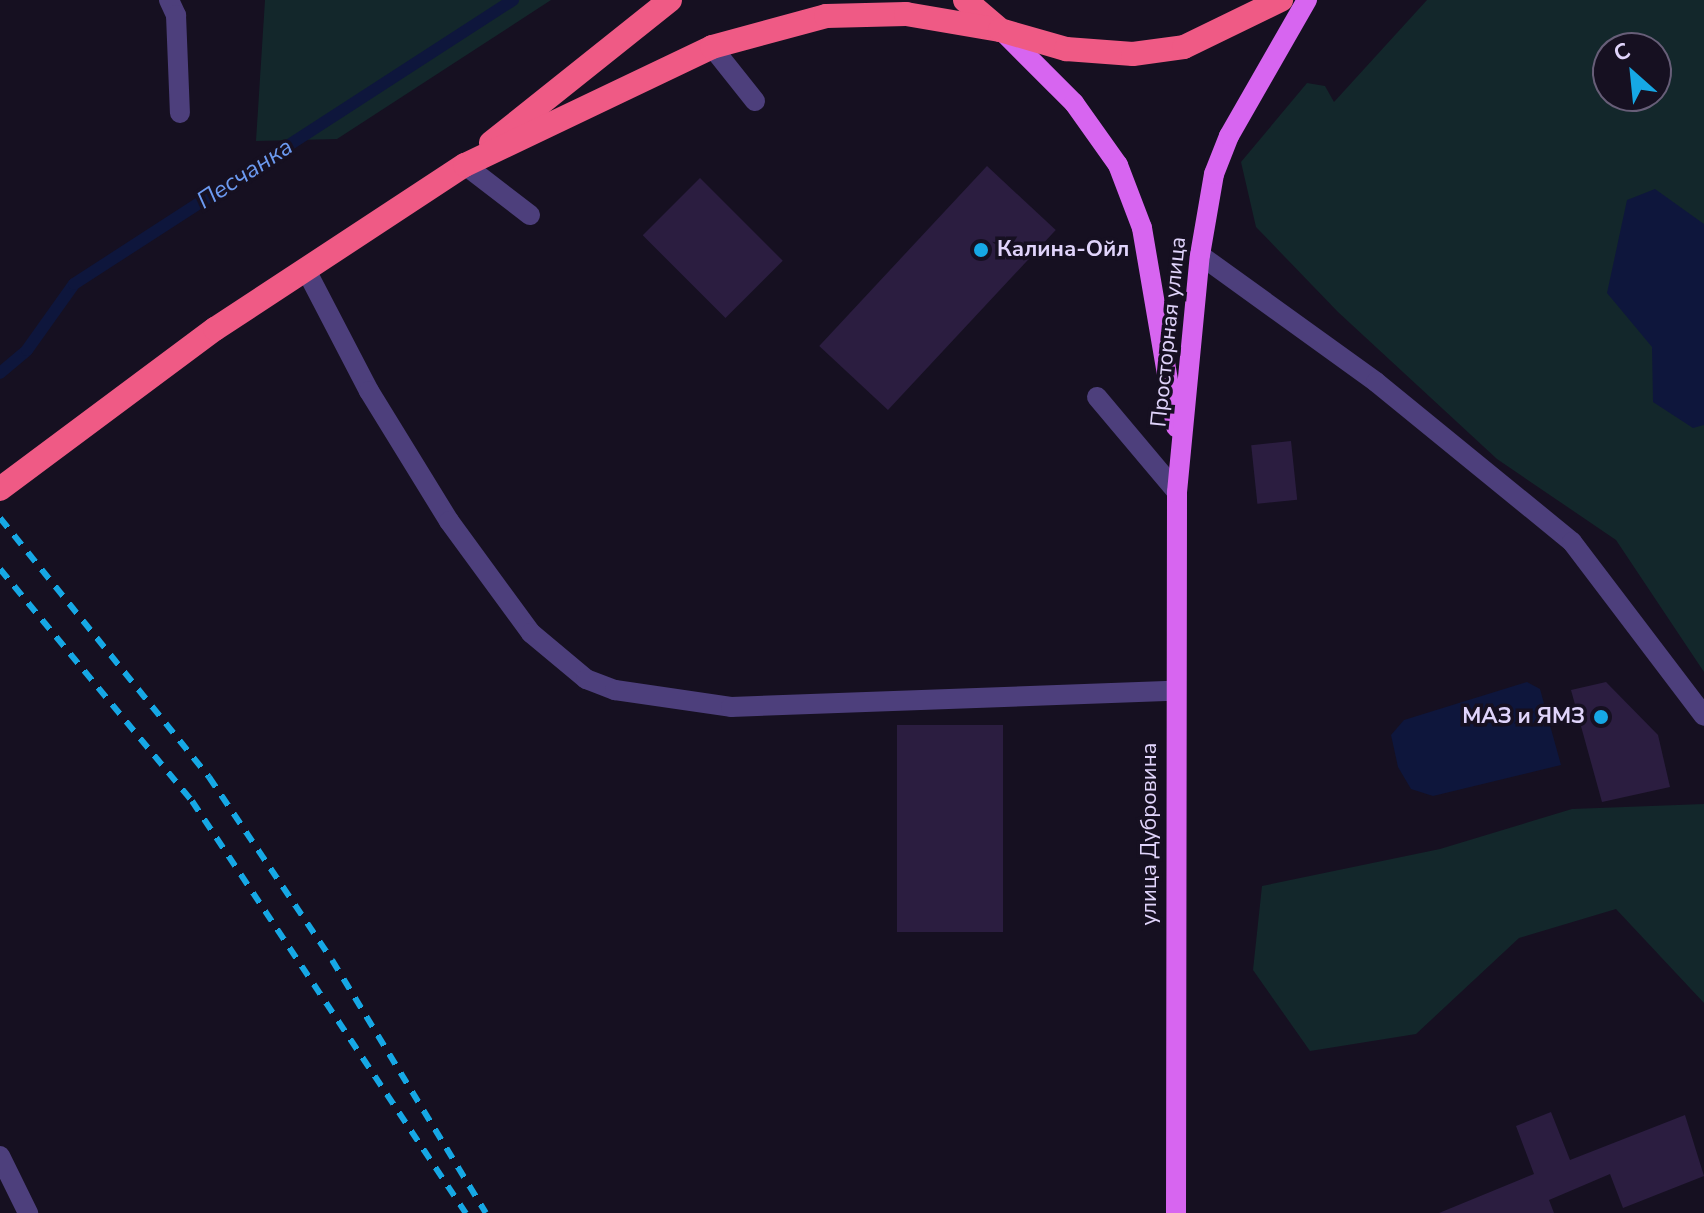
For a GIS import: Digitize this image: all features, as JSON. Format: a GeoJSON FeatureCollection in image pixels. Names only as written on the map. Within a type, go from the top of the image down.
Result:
{"type":"FeatureCollection","features":[{"type":"Feature","properties":{"kind":"highway"},"geometry":{"type":"LineString","coordinates":[[0,489],[305,268],[465,165],[670,0]]}},
{"type":"Feature","properties":{"kind":"highway"},"geometry":{"type":"LineString","coordinates":[[965,0],[1000,30]]}},
{"type":"Feature","properties":{"kind":"highway"},"geometry":{"type":"LineString","coordinates":[[465,165],[712,47],[826,16],[906,14],[1000,30],[1066,49],[1133,54],[1184,47],[1281,0]]}},
{"type":"Feature","properties":{"kind":"main road","name":"Просторная улица"},"geometry":{"type":"LineString","coordinates":[[1180,455],[1200,255],[1214,174],[1229,136],[1307,0]]}},
{"type":"Feature","properties":{"kind":"main road","name":"Просторная улица"},"geometry":{"type":"LineString","coordinates":[[1000,30],[1102,137],[1133,198],[1180,455]]}},
{"type":"Feature","properties":{"kind":"main road","name":"улица Дубровина"},"geometry":{"type":"LineString","coordinates":[[1176,1213],[1173,691],[1180,455]]}},
{"type":"Feature","properties":{"kind":"lane"},"geometry":{"type":"LineString","coordinates":[[169,0],[176,15],[180,113]]}},
{"type":"Feature","properties":{"kind":"lane"},"geometry":{"type":"LineString","coordinates":[[712,47],[755,101]]}},
{"type":"Feature","properties":{"kind":"lane"},"geometry":{"type":"LineString","coordinates":[[465,165],[530,215]]}},
{"type":"Feature","properties":{"kind":"lane"},"geometry":{"type":"LineString","coordinates":[[1200,255],[1376,382],[1572,542],[1704,716]]}},
{"type":"Feature","properties":{"kind":"lane"},"geometry":{"type":"LineString","coordinates":[[305,268],[369,391],[449,521],[531,633],[586,679],[615,690],[731,707],[1173,691]]}},
{"type":"Feature","properties":{"kind":"lane"},"geometry":{"type":"LineString","coordinates":[[1097,397],[1177,492]]}},
{"type":"Feature","properties":{"kind":"lane"},"geometry":{"type":"LineString","coordinates":[[0,1156],[28,1213]]}},
{"type":"Feature","properties":{"kind":"green space"},"geometry":{"type":"Polygon","coordinates":[[[265,0],[551,0],[337,139],[256,141],[265,0]]]}},
{"type":"Feature","properties":{"kind":"green space"},"geometry":{"type":"Polygon","coordinates":[[[1427,0],[1704,0],[1704,672],[1616,540],[1497,459],[1338,312],[1256,227],[1241,162],[1307,83],[1325,86],[1334,102],[1427,0]]]}},
{"type":"Feature","properties":{"kind":"green space"},"geometry":{"type":"Polygon","coordinates":[[[1704,804],[1704,1003],[1616,909],[1519,938],[1416,1034],[1310,1051],[1253,970],[1262,886],[1440,849],[1572,809],[1704,804]]]}},
{"type":"Feature","properties":{"kind":"water"},"geometry":{"type":"Polygon","coordinates":[[[1655,189],[1704,224],[1704,425],[1693,428],[1653,402],[1652,347],[1607,293],[1627,200],[1655,189]]]}},
{"type":"Feature","properties":{"kind":"water"},"geometry":{"type":"Polygon","coordinates":[[[1527,682],[1540,689],[1561,765],[1433,796],[1411,789],[1398,767],[1391,735],[1404,720],[1527,682]]]}},
{"type":"Feature","properties":{"kind":"building"},"geometry":{"type":"Polygon","coordinates":[[[987,166],[1056,230],[888,410],[819,346],[987,166]]]}},
{"type":"Feature","properties":{"kind":"building"},"geometry":{"type":"Polygon","coordinates":[[[700,178],[783,261],[725,318],[643,235],[700,178]]]}},
{"type":"Feature","properties":{"kind":"building"},"geometry":{"type":"Polygon","coordinates":[[[1291,441],[1297,500],[1257,504],[1251,445],[1291,441]]]}},
{"type":"Feature","properties":{"kind":"building"},"geometry":{"type":"Polygon","coordinates":[[[1606,682],[1658,735],[1670,787],[1602,802],[1571,690],[1606,682]]]}},
{"type":"Feature","properties":{"kind":"building"},"geometry":{"type":"Polygon","coordinates":[[[897,725],[1003,725],[1003,932],[897,932],[897,725]]]}},
{"type":"Feature","properties":{"kind":"building"},"geometry":{"type":"Polygon","coordinates":[[[1551,1112],[1570,1160],[1685,1115],[1704,1176],[1623,1208],[1610,1174],[1549,1200],[1554,1213],[1439,1213],[1534,1174],[1516,1126],[1551,1112]]]}},
{"type":"Feature","properties":{"kind":"waterway","name":"Песчанка"},"geometry":{"type":"LineString","coordinates":[[0,373],[27,350],[74,284],[513,0]]}},
{"type":"Feature","properties":{"kind":"railway"},"geometry":{"type":"LineString","coordinates":[[0,518],[209,777],[332,960],[486,1213]]}},
{"type":"Feature","properties":{"kind":"railway"},"geometry":{"type":"LineString","coordinates":[[0,569],[192,801],[466,1213]]}},
{"type":"Feature","properties":{"kind":"place","name":"Калина-Ойл"},"geometry":{"type":"Point","coordinates":[981,250]}},
{"type":"Feature","properties":{"kind":"place","name":"МАЗ и ЯМЗ"},"geometry":{"type":"Point","coordinates":[1601,717]}}]}
